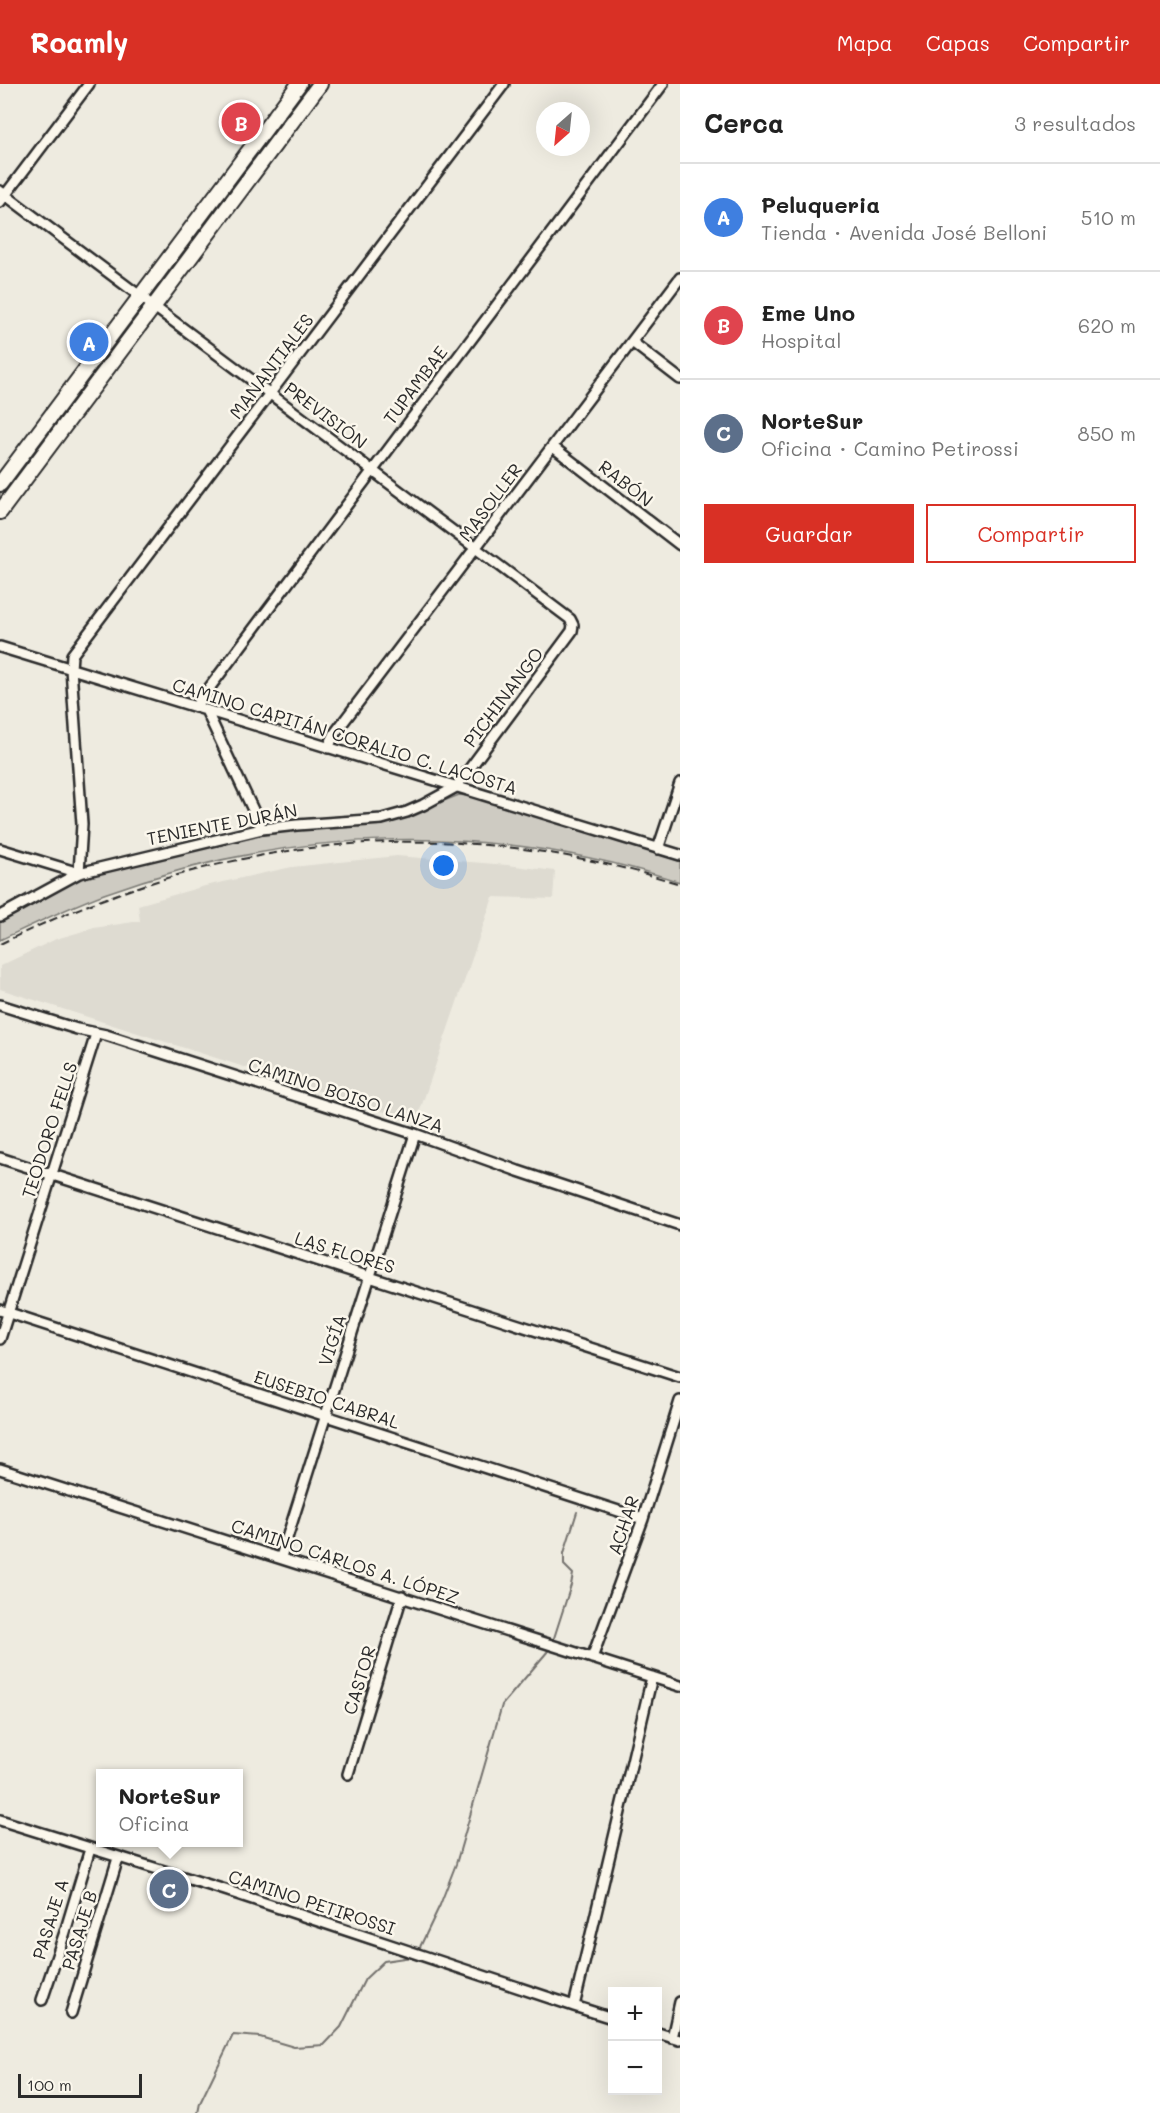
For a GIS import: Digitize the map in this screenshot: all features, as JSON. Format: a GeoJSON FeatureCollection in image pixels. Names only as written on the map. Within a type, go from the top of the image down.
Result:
{"type":"FeatureCollection","features":[{"type":"Feature","properties":{"kind":"main road"},"geometry":{"type":"LineString","coordinates":[[0,484],[299,84]]}},
{"type":"Feature","properties":{"kind":"main road"},"geometry":{"type":"LineString","coordinates":[[0,512],[320,84]]}},
{"type":"Feature","properties":{"kind":"main road"},"geometry":{"type":"LineString","coordinates":[[276,115],[290,125]]}},
{"type":"Feature","properties":{"kind":"street"},"geometry":{"type":"LineString","coordinates":[[2,196],[89,84]]}},
{"type":"Feature","properties":{"kind":"street","name":"MANANTIALES"},"geometry":{"type":"LineString","coordinates":[[71,669],[72,655],[504,84]]}},
{"type":"Feature","properties":{"kind":"street","name":"TUPAMBAE"},"geometry":{"type":"LineString","coordinates":[[195,707],[663,84]]}},
{"type":"Feature","properties":{"kind":"street","name":"PREVISIÓN"},"geometry":{"type":"LineString","coordinates":[[2,196],[140,296],[476,548],[570,619],[573,625]]}},
{"type":"Feature","properties":{"kind":"street","name":"MASOLLER"},"geometry":{"type":"LineString","coordinates":[[328,748],[335,733],[680,278]]}},
{"type":"Feature","properties":{"kind":"street"},"geometry":{"type":"LineString","coordinates":[[632,342],[680,379]]}},
{"type":"Feature","properties":{"kind":"street","name":"RABÓN"},"geometry":{"type":"LineString","coordinates":[[553,447],[680,545]]}},
{"type":"Feature","properties":{"kind":"street","name":"PICHINANGO"},"geometry":{"type":"LineString","coordinates":[[456,787],[572,631],[573,625]]}},
{"type":"Feature","properties":{"kind":"street","name":"CAMINO CAPITÁN CORALIO C. LACOSTA"},"geometry":{"type":"LineString","coordinates":[[0,647],[680,855]]}},
{"type":"Feature","properties":{"kind":"street"},"geometry":{"type":"LineString","coordinates":[[0,849],[79,873],[82,824],[71,669]]}},
{"type":"Feature","properties":{"kind":"street"},"geometry":{"type":"LineString","coordinates":[[206,710],[262,829]]}},
{"type":"Feature","properties":{"kind":"street"},"geometry":{"type":"LineString","coordinates":[[658,849],[680,783]]}},
{"type":"Feature","properties":{"kind":"street","name":"TENIENTE DURÁN"},"geometry":{"type":"LineString","coordinates":[[0,916],[79,873],[262,829],[382,819],[407,812],[456,787]]}},
{"type":"Feature","properties":{"kind":"street","name":"CAMINO BOISO LANZA"},"geometry":{"type":"LineString","coordinates":[[0,1005],[415,1134],[518,1172],[680,1225]]}},
{"type":"Feature","properties":{"kind":"street","name":"TEODORO FELLS"},"geometry":{"type":"LineString","coordinates":[[0,1339],[4,1312],[75,1106],[96,1034]]}},
{"type":"Feature","properties":{"kind":"street","name":"VIGÍA"},"geometry":{"type":"LineString","coordinates":[[281,1557],[415,1134]]}},
{"type":"Feature","properties":{"kind":"street","name":"LAS FLORES"},"geometry":{"type":"LineString","coordinates":[[0,1158],[680,1377]]}},
{"type":"Feature","properties":{"kind":"street","name":"EUSEBIO CABRAL"},"geometry":{"type":"LineString","coordinates":[[4,1312],[643,1519]]}},
{"type":"Feature","properties":{"kind":"street","name":"ACHAR"},"geometry":{"type":"LineString","coordinates":[[592,1658],[643,1519],[680,1401]]}},
{"type":"Feature","properties":{"kind":"street","name":"CAMINO CARLOS A. LÓPEZ"},"geometry":{"type":"LineString","coordinates":[[0,1469],[680,1686]]}},
{"type":"Feature","properties":{"kind":"street","name":"CASTOR"},"geometry":{"type":"LineString","coordinates":[[348,1774],[402,1596]]}},
{"type":"Feature","properties":{"kind":"street"},"geometry":{"type":"LineString","coordinates":[[574,2006],[652,1677]]}},
{"type":"Feature","properties":{"kind":"street","name":"CAMINO PETIROSSI"},"geometry":{"type":"LineString","coordinates":[[0,1820],[225,1890],[608,2017]]}},
{"type":"Feature","properties":{"kind":"street","name":"PASAJE A"},"geometry":{"type":"LineString","coordinates":[[42,2000],[90,1849]]}},
{"type":"Feature","properties":{"kind":"street","name":"PASAJE B"},"geometry":{"type":"LineString","coordinates":[[70,2013],[118,1858]]}},
{"type":"Feature","properties":{"kind":"street"},"geometry":{"type":"LineString","coordinates":[[676,2039],[680,2002]]}},
{"type":"Feature","properties":{"kind":"shaded area"},"geometry":{"type":"Polygon","coordinates":[[[304,84],[316,84],[286,118],[283,113],[304,84]]]}},
{"type":"Feature","properties":{"kind":"shaded area"},"geometry":{"type":"Polygon","coordinates":[[[278,122],[283,126],[154,302],[146,296],[278,122]]]}},
{"type":"Feature","properties":{"kind":"shaded area"},"geometry":{"type":"Polygon","coordinates":[[[141,306],[145,307],[0,508],[0,493],[141,306]]]}},
{"type":"Feature","properties":{"kind":"shaded area"},"geometry":{"type":"Polygon","coordinates":[[[459,795],[469,796],[680,861],[680,882],[608,862],[536,849],[464,841],[391,840],[319,844],[247,855],[175,871],[91,899],[0,940],[0,922],[79,879],[157,857],[255,834],[393,821],[459,795]]]}},
{"type":"Feature","properties":{"kind":"shaded area"},"geometry":{"type":"Polygon","coordinates":[[[397,856],[555,871],[553,899],[493,897],[416,1122],[0,989],[0,966],[56,939],[94,928],[140,921],[138,905],[205,886],[292,867],[397,856]]]}},
{"type":"Feature","properties":{"kind":"waterway"},"geometry":{"type":"LineString","coordinates":[[554,1638],[571,1585],[573,1574],[564,1565],[564,1553],[577,1512]]}},
{"type":"Feature","properties":{"kind":"waterway"},"geometry":{"type":"LineString","coordinates":[[420,1947],[456,1864],[502,1705],[548,1651]]}},
{"type":"Feature","properties":{"kind":"waterway"},"geometry":{"type":"LineString","coordinates":[[198,2113],[200,2103],[233,2035],[260,2037],[294,2047],[324,2045],[341,2027],[365,1979],[384,1961],[411,1957]]}},
{"type":"Feature","properties":{"kind":"railway"},"geometry":{"type":"LineString","coordinates":[[0,944],[83,907],[166,878],[250,858],[334,845],[419,842],[505,847],[592,861],[680,884]]}},
{"type":"Feature","properties":{"kind":"place","name":"Eme Uno"},"geometry":{"type":"Point","coordinates":[241,122]}},
{"type":"Feature","properties":{"kind":"place","name":"Peluqueria"},"geometry":{"type":"Point","coordinates":[89,342]}},
{"type":"Feature","properties":{"kind":"place","name":"NorteSur"},"geometry":{"type":"Point","coordinates":[169,1889]}}]}
